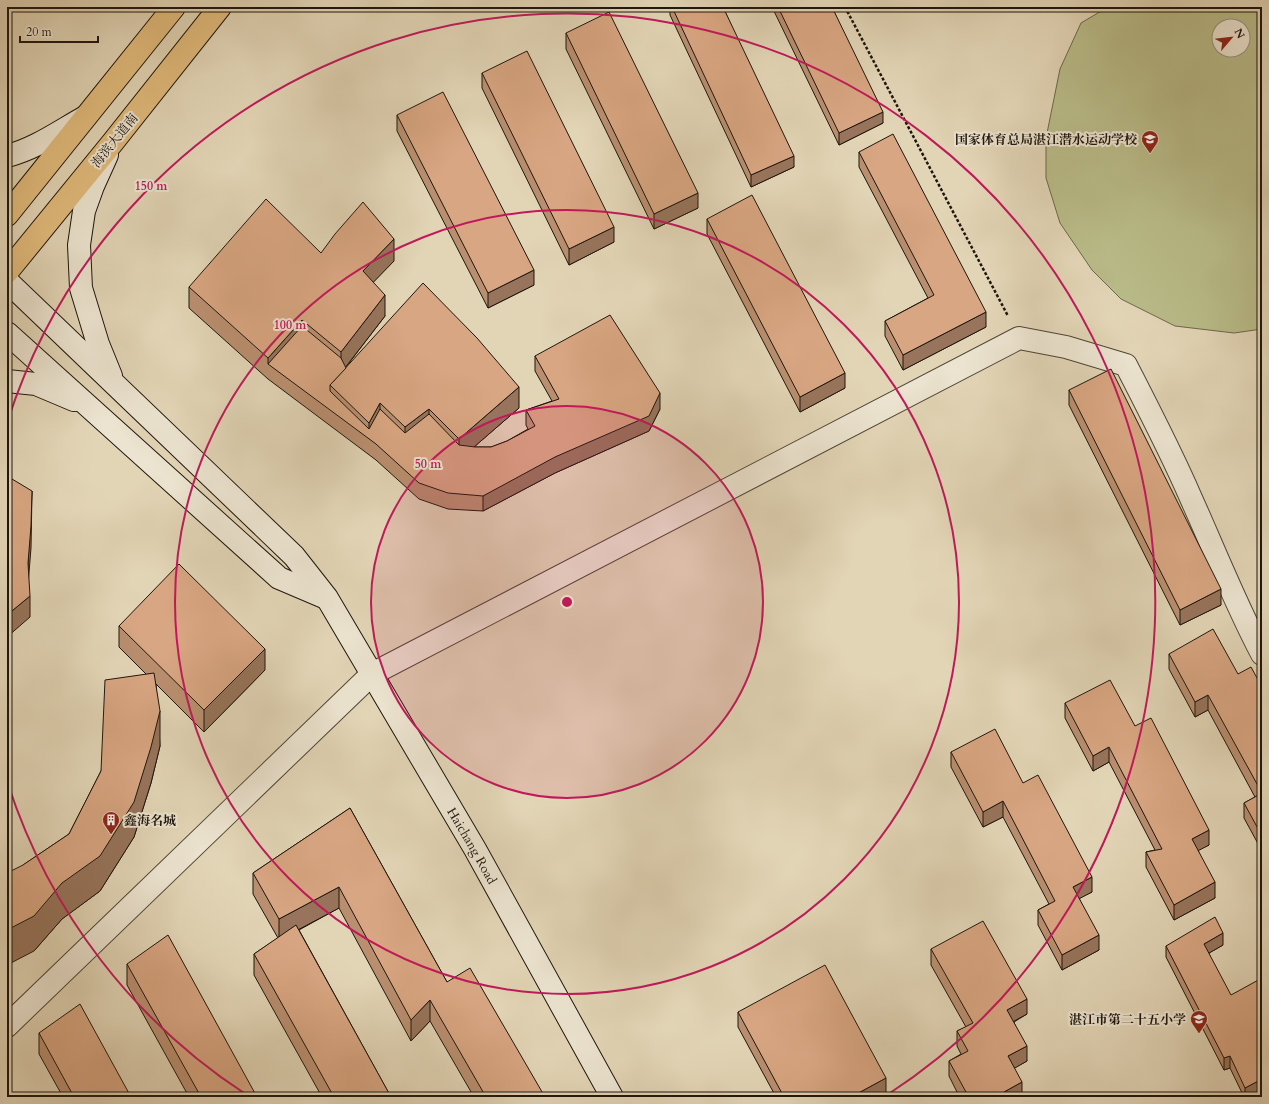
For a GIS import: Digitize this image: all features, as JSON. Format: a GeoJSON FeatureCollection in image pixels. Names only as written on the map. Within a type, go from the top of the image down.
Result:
{"type":"FeatureCollection","features":[{"type":"Feature","properties":{"kind":"main road"},"geometry":{"type":"LineString","coordinates":[[7,215],[174,7]]}},
{"type":"Feature","properties":{"kind":"main road","name":"海滨大道南"},"geometry":{"type":"LineString","coordinates":[[7,272],[220,7]]}},
{"type":"Feature","properties":{"kind":"street"},"geometry":{"type":"LineString","coordinates":[[7,156],[20,153],[44,141],[86,116]]}},
{"type":"Feature","properties":{"kind":"street"},"geometry":{"type":"LineString","coordinates":[[113,142],[93,186],[84,212],[79,245],[81,288],[98,344],[115,385]]}},
{"type":"Feature","properties":{"kind":"street","name":"Haichang Road"},"geometry":{"type":"LineString","coordinates":[[7,281],[294,556],[327,598],[475,849],[612,1097]]}},
{"type":"Feature","properties":{"kind":"street"},"geometry":{"type":"LineString","coordinates":[[7,333],[279,578],[327,598]]}},
{"type":"Feature","properties":{"kind":"street"},"geometry":{"type":"LineString","coordinates":[[7,1026],[372,674],[1019,338],[1066,347],[1126,366],[1157,424],[1190,494],[1244,620],[1262,654]]}},
{"type":"Feature","properties":{"kind":"street"},"geometry":{"type":"LineString","coordinates":[[7,381],[36,384],[89,406]]}},
{"type":"Feature","properties":{"kind":"path"},"geometry":{"type":"LineString","coordinates":[[845,7],[1019,338]]}},
{"type":"Feature","properties":{"kind":"green space","name":"国家体育总局湛江潜水运动学校"},"geometry":{"type":"Polygon","coordinates":[[[1108,7],[1262,7],[1262,329],[1234,333],[1175,326],[1121,299],[1092,270],[1060,223],[1046,178],[1046,138],[1060,69],[1081,23],[1108,7]]]}},
{"type":"Feature","properties":{"kind":"building"},"geometry":{"type":"Polygon","coordinates":[[[672,7],[723,7],[794,156],[751,175],[672,7]]]}},
{"type":"Feature","properties":{"kind":"building"},"geometry":{"type":"Polygon","coordinates":[[[778,7],[832,7],[883,112],[839,133],[778,7]]]}},
{"type":"Feature","properties":{"kind":"building"},"geometry":{"type":"Polygon","coordinates":[[[609,12],[698,193],[654,214],[566,33],[609,12]]]}},
{"type":"Feature","properties":{"kind":"building"},"geometry":{"type":"Polygon","coordinates":[[[527,51],[614,227],[569,249],[482,73],[527,51]]]}},
{"type":"Feature","properties":{"kind":"building"},"geometry":{"type":"Polygon","coordinates":[[[443,92],[534,270],[488,293],[397,115],[443,92]]]}},
{"type":"Feature","properties":{"kind":"building"},"geometry":{"type":"Polygon","coordinates":[[[893,134],[986,312],[903,355],[885,321],[934,295],[859,152],[893,134]]]}},
{"type":"Feature","properties":{"kind":"building"},"geometry":{"type":"Polygon","coordinates":[[[752,195],[845,373],[800,397],[707,219],[752,195]]]}},
{"type":"Feature","properties":{"kind":"building"},"geometry":{"type":"Polygon","coordinates":[[[266,199],[321,253],[335,234],[363,202],[394,239],[363,271],[385,295],[341,352],[302,320],[268,358],[189,287],[266,199]]]}},
{"type":"Feature","properties":{"kind":"building"},"geometry":{"type":"Polygon","coordinates":[[[423,283],[477,338],[519,387],[459,439],[429,409],[405,427],[380,403],[369,423],[330,385],[423,283]]]}},
{"type":"Feature","properties":{"kind":"building"},"geometry":{"type":"Polygon","coordinates":[[[610,315],[660,393],[649,416],[555,457],[483,496],[448,493],[419,483],[376,444],[268,364],[302,326],[341,358],[346,368],[330,385],[330,391],[369,429],[380,409],[405,433],[429,414],[459,445],[491,447],[507,441],[535,426],[526,410],[559,399],[535,356],[610,315]]]}},
{"type":"Feature","properties":{"kind":"building"},"geometry":{"type":"Polygon","coordinates":[[[1111,369],[1221,589],[1180,610],[1069,390],[1111,369]]]}},
{"type":"Feature","properties":{"kind":"building"},"geometry":{"type":"Polygon","coordinates":[[[7,476],[32,491],[28,563],[30,596],[7,615],[7,476]]]}},
{"type":"Feature","properties":{"kind":"building"},"geometry":{"type":"Polygon","coordinates":[[[179,564],[265,649],[204,710],[119,626],[179,564]]]}},
{"type":"Feature","properties":{"kind":"building"},"geometry":{"type":"Polygon","coordinates":[[[1213,629],[1238,674],[1251,667],[1262,687],[1262,793],[1208,695],[1195,702],[1169,654],[1213,629]]]}},
{"type":"Feature","properties":{"kind":"building"},"geometry":{"type":"Polygon","coordinates":[[[154,673],[160,711],[151,747],[134,802],[100,856],[62,883],[34,916],[7,930],[7,873],[23,865],[69,834],[101,771],[105,680],[154,673]]]}},
{"type":"Feature","properties":{"kind":"building"},"geometry":{"type":"Polygon","coordinates":[[[1110,680],[1135,726],[1151,718],[1209,830],[1192,839],[1215,882],[1174,905],[1146,852],[1162,849],[1109,747],[1093,756],[1065,703],[1110,680]]]}},
{"type":"Feature","properties":{"kind":"building"},"geometry":{"type":"Polygon","coordinates":[[[995,729],[1023,783],[1038,775],[1092,877],[1073,887],[1099,935],[1062,955],[1038,910],[1055,901],[1003,801],[983,812],[951,752],[995,729]]]}},
{"type":"Feature","properties":{"kind":"building"},"geometry":{"type":"Polygon","coordinates":[[[1262,793],[1262,836],[1244,803],[1262,793]]]}},
{"type":"Feature","properties":{"kind":"building"},"geometry":{"type":"Polygon","coordinates":[[[350,808],[447,982],[470,968],[545,1097],[486,1097],[430,1000],[411,1020],[339,887],[279,919],[253,873],[350,808]]]}},
{"type":"Feature","properties":{"kind":"building"},"geometry":{"type":"Polygon","coordinates":[[[1215,917],[1223,933],[1204,944],[1231,995],[1262,978],[1262,1079],[1245,1088],[1230,1056],[1224,1058],[1166,946],[1215,917]]]}},
{"type":"Feature","properties":{"kind":"building"},"geometry":{"type":"Polygon","coordinates":[[[983,921],[1027,999],[1007,1010],[1027,1046],[1008,1056],[1022,1082],[1004,1092],[1006,1097],[957,1097],[966,1092],[949,1061],[968,1051],[957,1031],[973,1023],[931,949],[983,921]]]}},
{"type":"Feature","properties":{"kind":"building"},"geometry":{"type":"Polygon","coordinates":[[[296,925],[391,1097],[334,1097],[254,954],[296,925]]]}},
{"type":"Feature","properties":{"kind":"building"},"geometry":{"type":"Polygon","coordinates":[[[168,935],[257,1097],[201,1097],[127,964],[168,935]]]}},
{"type":"Feature","properties":{"kind":"building"},"geometry":{"type":"Polygon","coordinates":[[[825,965],[886,1078],[851,1097],[784,1097],[738,1012],[825,965]]]}},
{"type":"Feature","properties":{"kind":"building"},"geometry":{"type":"Polygon","coordinates":[[[80,1004],[131,1097],[74,1097],[39,1033],[80,1004]]]}},
{"type":"Feature","properties":{"kind":"place","name":"国家体育总局湛江潜水运动学校"},"geometry":{"type":"Point","coordinates":[1150,154]}},
{"type":"Feature","properties":{"kind":"place","name":"鑫海名城"},"geometry":{"type":"Point","coordinates":[111,835]}},
{"type":"Feature","properties":{"kind":"place","name":"湛江市第二十五小学"},"geometry":{"type":"Point","coordinates":[1199,1034]}}]}
